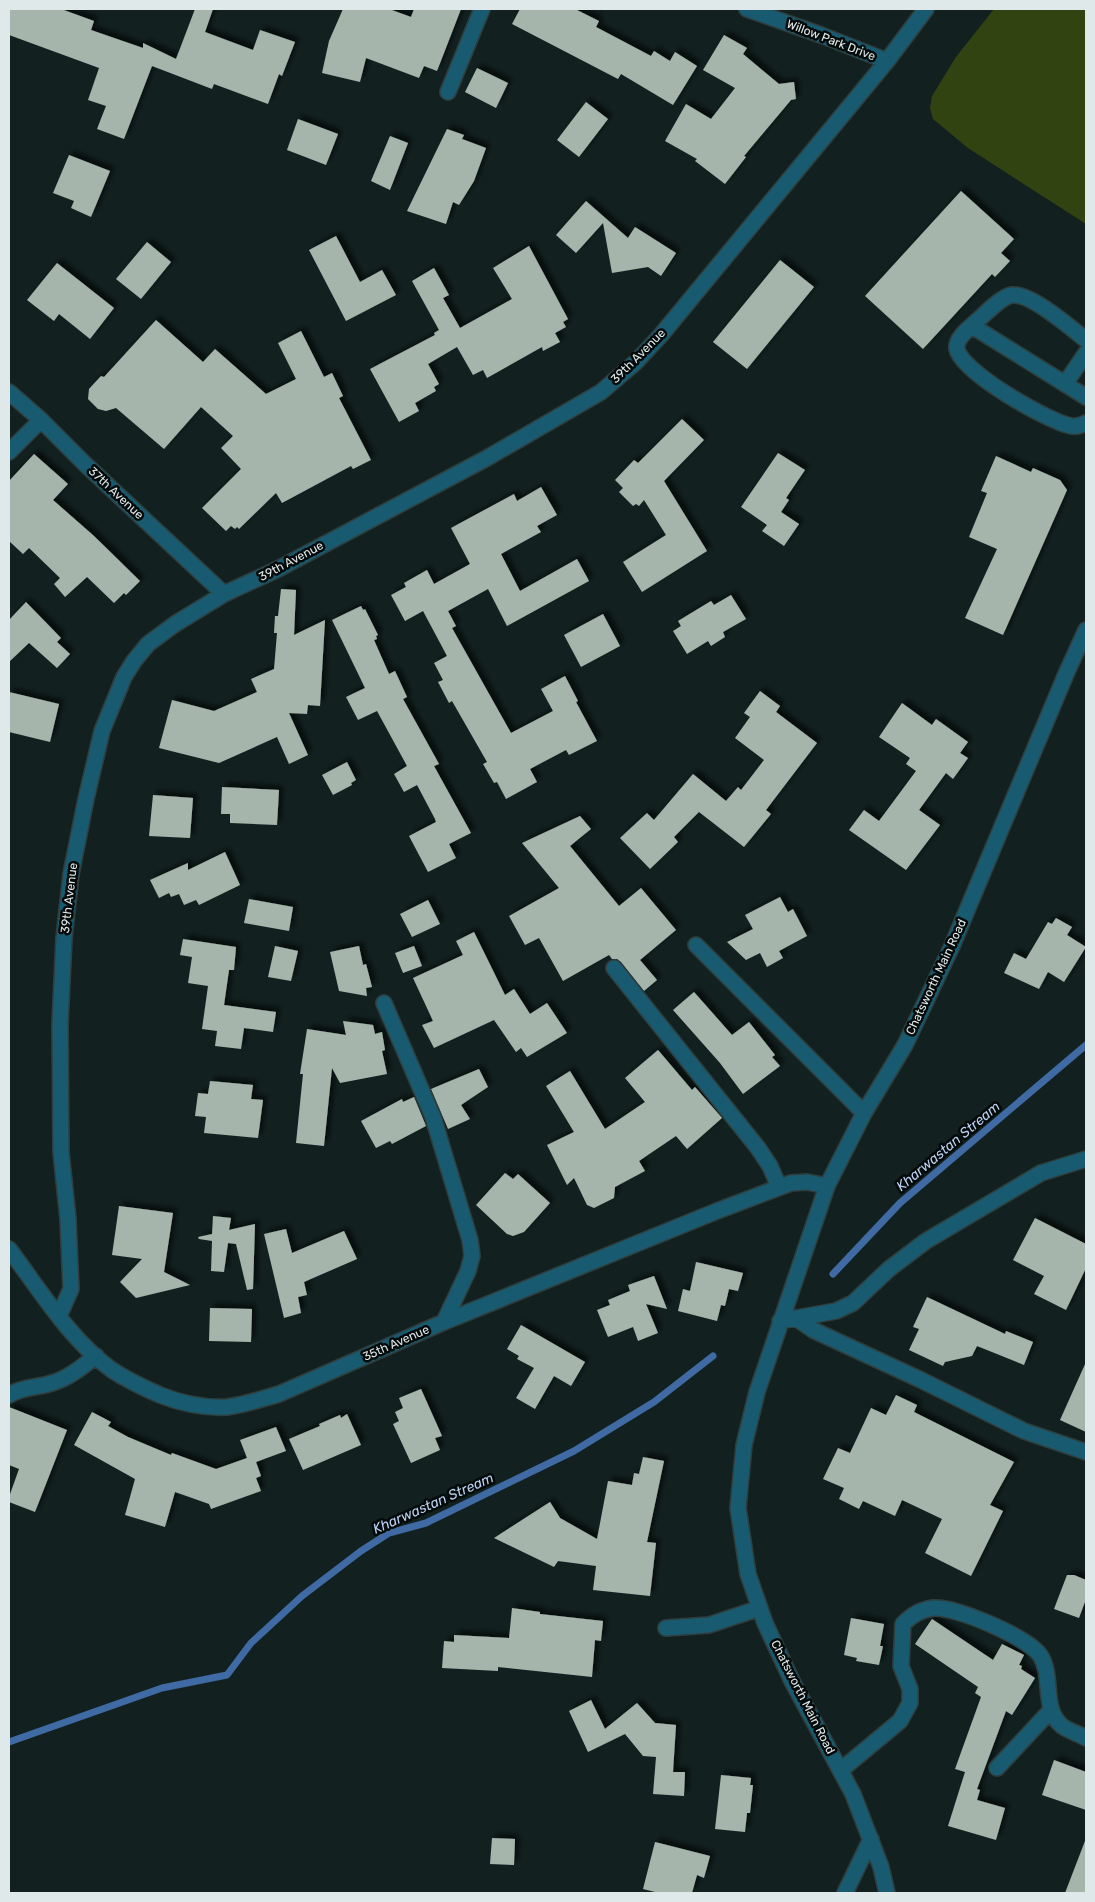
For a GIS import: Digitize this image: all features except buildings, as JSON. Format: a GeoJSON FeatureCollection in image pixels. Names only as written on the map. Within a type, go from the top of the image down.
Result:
{"type":"FeatureCollection","features":[{"type":"Feature","properties":{"kind":"street"},"geometry":{"type":"LineString","coordinates":[[448,92],[482,9]]}},
{"type":"Feature","properties":{"kind":"street","name":"Willow Park Drive"},"geometry":{"type":"LineString","coordinates":[[747,9],[821,35],[886,61]]}},
{"type":"Feature","properties":{"kind":"street","name":"39th Avenue"},"geometry":{"type":"LineString","coordinates":[[59,1316],[71,1289],[68,1219],[61,1152],[60,1024],[64,948],[71,874],[102,731],[124,677],[134,660],[148,644],[168,629],[224,594],[278,569],[478,463],[601,392],[636,362],[661,335],[886,61],[926,9]]}},
{"type":"Feature","properties":{"kind":"street"},"geometry":{"type":"LineString","coordinates":[[1086,340],[1040,306],[1023,297],[1012,295],[1000,301],[972,326],[958,341],[957,348],[961,358],[970,368],[1021,404],[1072,426],[1086,423]]}},
{"type":"Feature","properties":{"kind":"street"},"geometry":{"type":"LineString","coordinates":[[972,326],[1086,397]]}},
{"type":"Feature","properties":{"kind":"street"},"geometry":{"type":"LineString","coordinates":[[1064,384],[1086,353]]}},
{"type":"Feature","properties":{"kind":"street","name":"37th Avenue"},"geometry":{"type":"LineString","coordinates":[[9,392],[42,420],[92,471],[224,594]]}},
{"type":"Feature","properties":{"kind":"street"},"geometry":{"type":"LineString","coordinates":[[9,452],[42,420]]}},
{"type":"Feature","properties":{"kind":"street","name":"Chatsworth Main Road"},"geometry":{"type":"LineString","coordinates":[[887,1893],[881,1867],[853,1794],[792,1681],[760,1608],[748,1574],[738,1508],[744,1445],[780,1321],[827,1186],[864,1114],[905,1044],[952,946],[1086,630]]}},
{"type":"Feature","properties":{"kind":"street"},"geometry":{"type":"LineString","coordinates":[[696,945],[864,1114]]}},
{"type":"Feature","properties":{"kind":"street"},"geometry":{"type":"LineString","coordinates":[[614,968],[758,1148],[770,1166],[779,1187]]}},
{"type":"Feature","properties":{"kind":"street"},"geometry":{"type":"LineString","coordinates":[[384,1003],[432,1117],[470,1240],[472,1256],[468,1271],[444,1322]]}},
{"type":"Feature","properties":{"kind":"street"},"geometry":{"type":"LineString","coordinates":[[780,1321],[836,1310],[853,1303],[888,1269],[926,1240],[1041,1173],[1086,1159]]}},
{"type":"Feature","properties":{"kind":"street","name":"35th Avenue"},"geometry":{"type":"LineString","coordinates":[[9,1249],[79,1340],[113,1370],[143,1388],[168,1398],[203,1406],[228,1406],[254,1402],[279,1394],[444,1322],[779,1187],[791,1183],[806,1182],[827,1186]]}},
{"type":"Feature","properties":{"kind":"street"},"geometry":{"type":"LineString","coordinates":[[796,1318],[813,1330],[921,1380],[1024,1431],[1086,1452]]}},
{"type":"Feature","properties":{"kind":"street"},"geometry":{"type":"LineString","coordinates":[[9,1395],[25,1388],[53,1383],[63,1379],[96,1356]]}},
{"type":"Feature","properties":{"kind":"street"},"geometry":{"type":"LineString","coordinates":[[666,1628],[709,1625],[760,1608]]}},
{"type":"Feature","properties":{"kind":"street"},"geometry":{"type":"LineString","coordinates":[[841,1770],[900,1721],[910,1703],[910,1689],[901,1666],[903,1624],[913,1614],[935,1608],[955,1610],[1021,1639],[1039,1654],[1046,1668],[1051,1710],[1062,1726],[1086,1738]]}},
{"type":"Feature","properties":{"kind":"street"},"geometry":{"type":"LineString","coordinates":[[997,1768],[1051,1710]]}},
{"type":"Feature","properties":{"kind":"street"},"geometry":{"type":"LineString","coordinates":[[845,1893],[870,1839]]}},
{"type":"Feature","properties":{"kind":"green space"},"geometry":{"type":"Polygon","coordinates":[[[994,9],[1086,9],[1086,224],[968,148],[933,119],[930,108],[932,96],[956,57],[994,9]]]}},
{"type":"Feature","properties":{"kind":"waterway","name":"Kharwastan Stream"},"geometry":{"type":"LineString","coordinates":[[833,1274],[900,1203],[1086,1045]]}},
{"type":"Feature","properties":{"kind":"waterway","name":"Kharwastan Stream"},"geometry":{"type":"LineString","coordinates":[[9,1742],[162,1688],[227,1675],[251,1643],[302,1596],[361,1551],[389,1533],[426,1523],[574,1451],[654,1402],[713,1356]]}}]}
